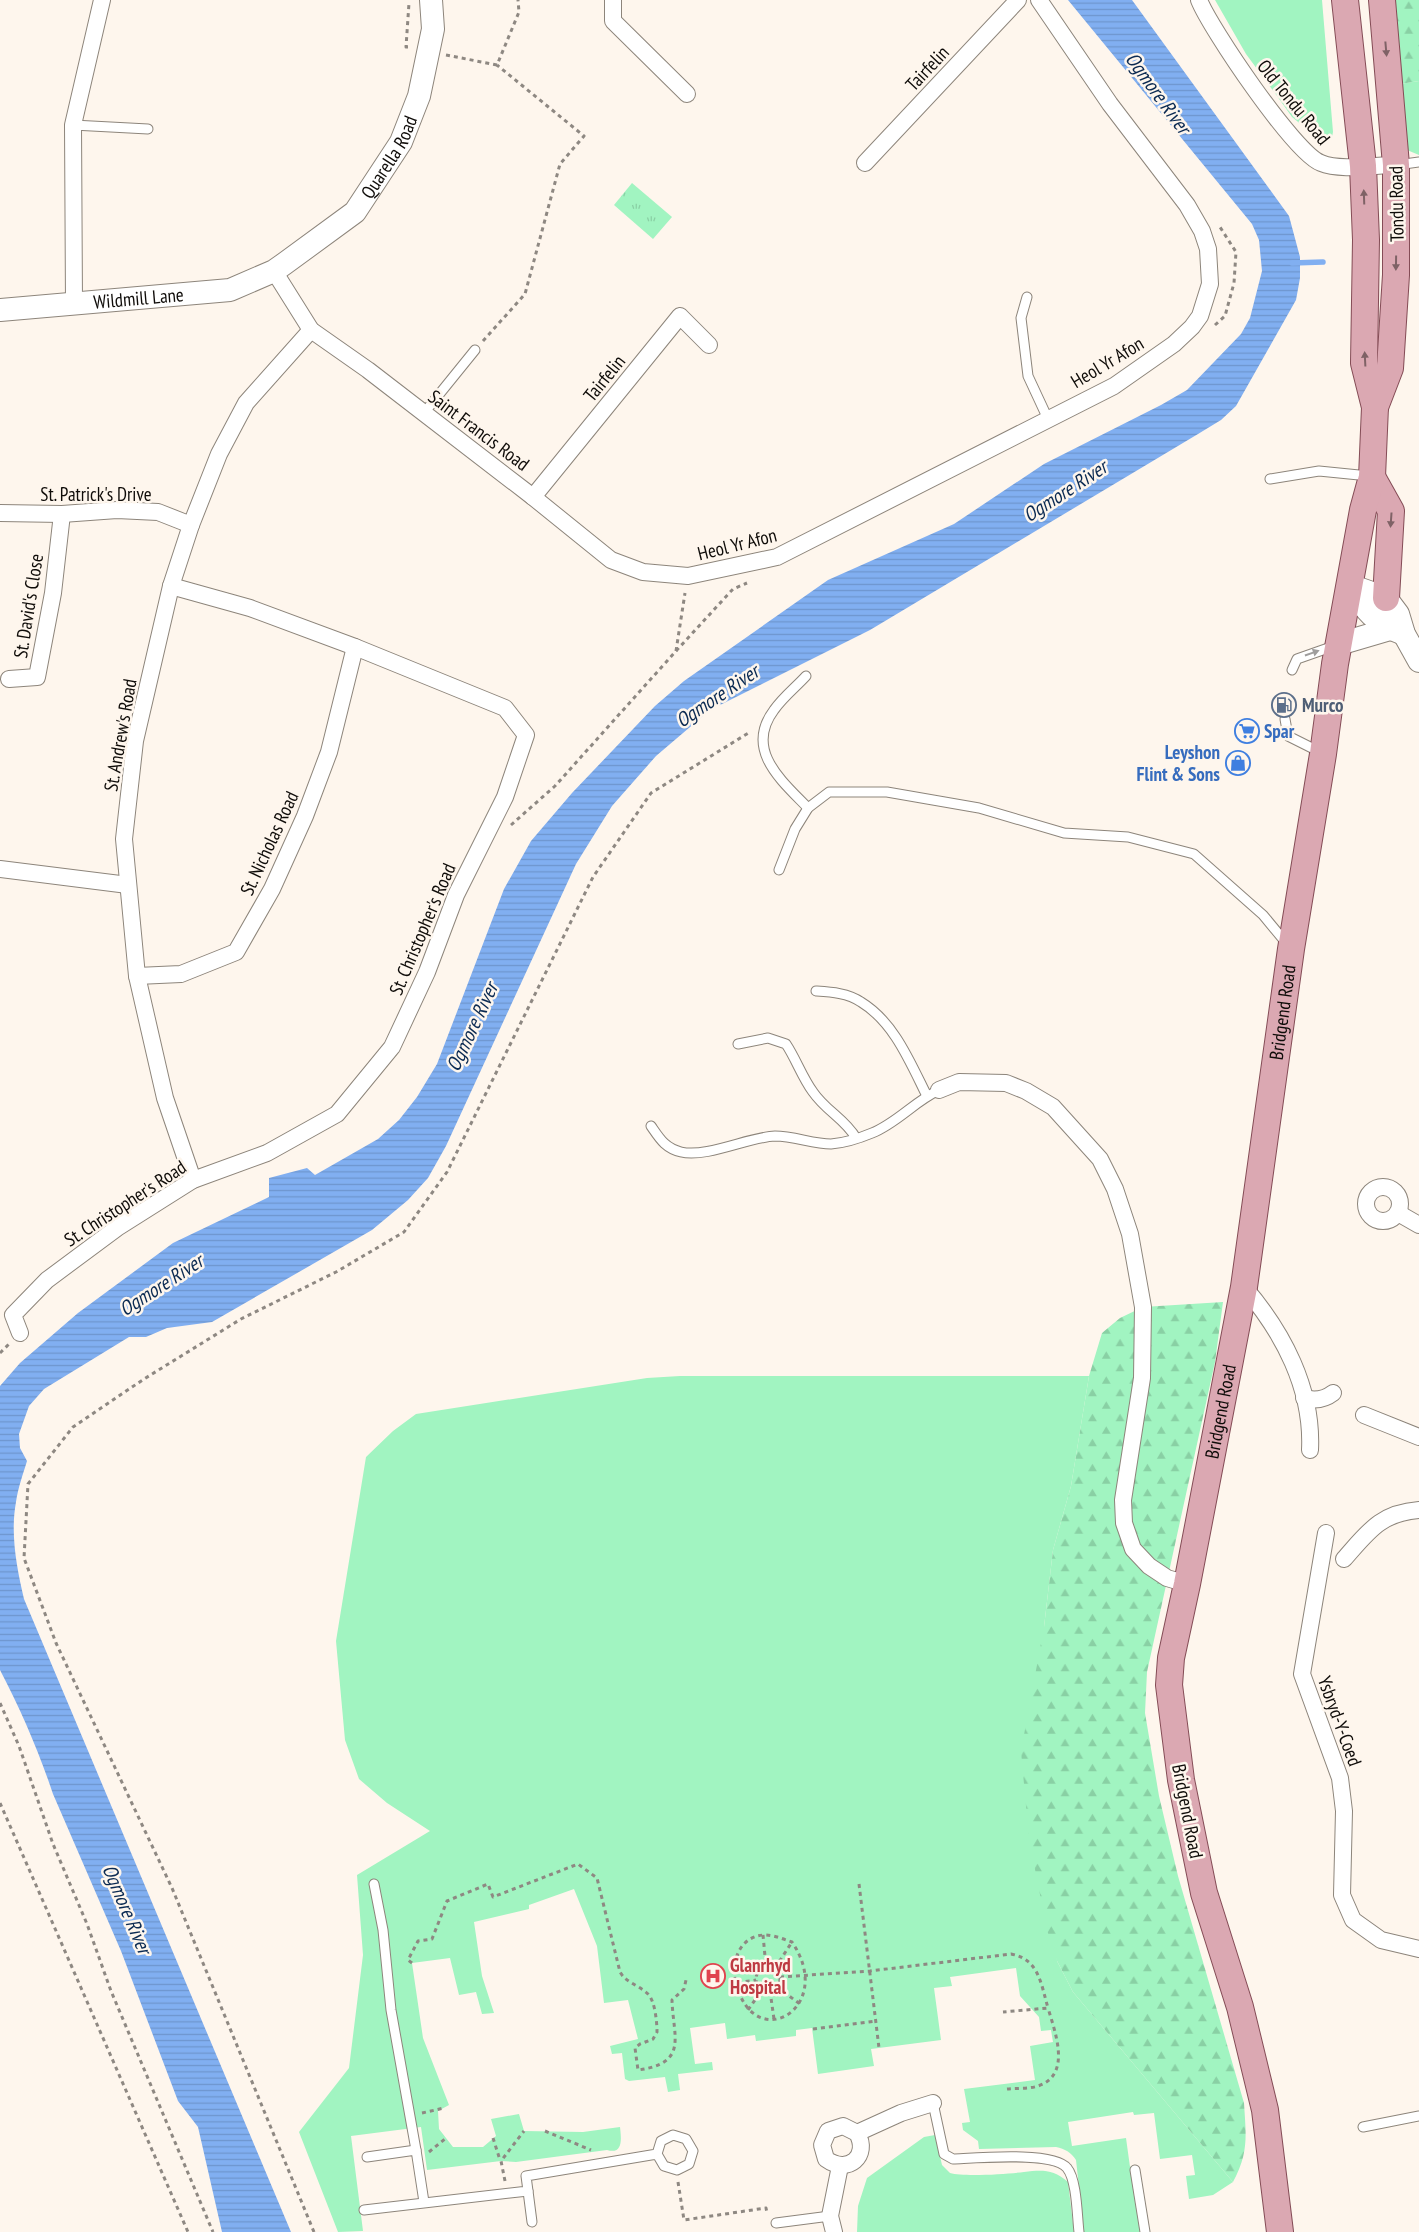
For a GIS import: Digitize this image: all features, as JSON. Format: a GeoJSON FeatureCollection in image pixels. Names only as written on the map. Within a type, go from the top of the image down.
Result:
{"type":"FeatureCollection","features":[{"type":"Feature","properties":{"kind":"main road","name":"Tondu Road"},"geometry":{"type":"LineString","coordinates":[[1345,0],[1363,166],[1366,240],[1364,363],[1375,407],[1372,477],[1363,510],[1349,585]]}},
{"type":"Feature","properties":{"kind":"main road","name":"Tondu Road"},"geometry":{"type":"LineString","coordinates":[[1375,407],[1390,368],[1396,275],[1408,164],[1382,0]]}},
{"type":"Feature","properties":{"kind":"main road"},"geometry":{"type":"LineString","coordinates":[[1372,477],[1391,512],[1386,598]]}},
{"type":"Feature","properties":{"kind":"main road","name":"Bridgend Road"},"geometry":{"type":"LineString","coordinates":[[1280,2232],[1265,2110],[1240,2007],[1204,1893],[1180,1780],[1170,1685],[1171,1658],[1244,1287],[1291,949],[1349,585]]}},
{"type":"Feature","properties":{"kind":"street"},"geometry":{"type":"LineString","coordinates":[[74,304],[73,125],[102,0]]}},
{"type":"Feature","properties":{"kind":"street","name":"Quarella Road"},"geometry":{"type":"LineString","coordinates":[[274,271],[355,212],[401,142],[419,96],[433,28],[432,0]]}},
{"type":"Feature","properties":{"kind":"street"},"geometry":{"type":"LineString","coordinates":[[613,0],[613,21],[687,94]]}},
{"type":"Feature","properties":{"kind":"street","name":"Tairfelin"},"geometry":{"type":"LineString","coordinates":[[865,163],[1018,0]]}},
{"type":"Feature","properties":{"kind":"street","name":"Heol Yr Afon"},"geometry":{"type":"LineString","coordinates":[[688,576],[777,557],[1114,386],[1174,344],[1192,327],[1200,316],[1210,284],[1208,249],[1202,231],[1188,205],[1110,104],[1039,0]]}},
{"type":"Feature","properties":{"kind":"street","name":"Old Tondu Road"},"geometry":{"type":"LineString","coordinates":[[1199,0],[1224,46],[1261,98],[1307,153],[1316,161],[1326,165],[1408,164]]}},
{"type":"Feature","properties":{"kind":"street","name":"Wildmill Lane"},"geometry":{"type":"LineString","coordinates":[[0,310],[230,290],[274,271]]}},
{"type":"Feature","properties":{"kind":"street","name":"Saint Francis Road"},"geometry":{"type":"LineString","coordinates":[[274,271],[311,330],[533,496],[611,560],[643,572],[688,576]]}},
{"type":"Feature","properties":{"kind":"street","name":"Tairfelin"},"geometry":{"type":"LineString","coordinates":[[533,496],[680,316],[709,344]]}},
{"type":"Feature","properties":{"kind":"street","name":"St. Andrew's Road"},"geometry":{"type":"LineString","coordinates":[[193,1180],[165,1098],[137,976],[124,839],[136,741],[171,586],[191,525],[219,454],[246,403],[311,330]]}},
{"type":"Feature","properties":{"kind":"street","name":"St. Patrick's Drive"},"geometry":{"type":"LineString","coordinates":[[0,513],[62,514],[117,510],[158,512],[191,525]]}},
{"type":"Feature","properties":{"kind":"street","name":"St. David's Close"},"geometry":{"type":"LineString","coordinates":[[10,679],[37,677],[53,594],[62,514]]}},
{"type":"Feature","properties":{"kind":"street"},"geometry":{"type":"LineString","coordinates":[[1349,585],[1386,598],[1398,614],[1397,632]]}},
{"type":"Feature","properties":{"kind":"street"},"geometry":{"type":"LineString","coordinates":[[1349,585],[1366,612],[1397,632],[1419,661]]}},
{"type":"Feature","properties":{"kind":"street","name":"St. Christopher's Road"},"geometry":{"type":"LineString","coordinates":[[20,1333],[13,1315],[47,1280],[117,1228],[193,1180],[267,1153],[337,1114],[392,1047],[427,972],[456,894],[505,797],[526,735],[505,708],[355,647],[250,608],[171,586]]}},
{"type":"Feature","properties":{"kind":"street"},"geometry":{"type":"LineString","coordinates":[[1339,644],[1397,632]]}},
{"type":"Feature","properties":{"kind":"street","name":"St. Nicholas Road"},"geometry":{"type":"LineString","coordinates":[[137,976],[182,974],[236,952],[272,889],[330,752],[355,647]]}},
{"type":"Feature","properties":{"kind":"street"},"geometry":{"type":"LineString","coordinates":[[0,869],[128,885]]}},
{"type":"Feature","properties":{"kind":"street"},"geometry":{"type":"LineString","coordinates":[[933,1093],[960,1082],[1006,1083],[1026,1091],[1053,1107],[1100,1159],[1115,1189],[1130,1234],[1143,1307],[1142,1378],[1123,1500],[1124,1524],[1133,1549],[1148,1566],[1168,1578],[1187,1584]]}},
{"type":"Feature","properties":{"kind":"street"},"geometry":{"type":"LineString","coordinates":[[1398,1214],[1419,1225]]}},
{"type":"Feature","properties":{"kind":"street"},"geometry":{"type":"LineString","coordinates":[[1244,1287],[1282,1339],[1291,1358],[1304,1398],[1309,1423],[1310,1450]]}},
{"type":"Feature","properties":{"kind":"street"},"geometry":{"type":"LineString","coordinates":[[1304,1398],[1323,1399],[1333,1393]]}},
{"type":"Feature","properties":{"kind":"street"},"geometry":{"type":"LineString","coordinates":[[1364,1415],[1419,1437]]}},
{"type":"Feature","properties":{"kind":"street"},"geometry":{"type":"LineString","coordinates":[[1322,1555],[1348,1560],[1376,1524],[1401,1511],[1419,1510]]}},
{"type":"Feature","properties":{"kind":"street","name":"Ysbryd-Y-Coed"},"geometry":{"type":"LineString","coordinates":[[1326,1533],[1302,1674],[1340,1778],[1344,1811],[1342,1895],[1353,1920],[1381,1940],[1419,1949]]}},
{"type":"Feature","properties":{"kind":"street"},"geometry":{"type":"LineString","coordinates":[[856,2133],[901,2113],[933,2103]]}},
{"type":"Feature","properties":{"kind":"street"},"geometry":{"type":"LineString","coordinates":[[843,2126],[856,2133],[861,2147],[859,2155],[854,2161],[840,2166],[826,2159],[822,2144],[828,2131],[843,2126]]}},
{"type":"Feature","properties":{"kind":"street"},"geometry":{"type":"LineString","coordinates":[[832,2224],[840,2166]]}},
{"type":"Feature","properties":{"kind":"lane"},"geometry":{"type":"LineString","coordinates":[[73,125],[148,129]]}},
{"type":"Feature","properties":{"kind":"lane"},"geometry":{"type":"LineString","coordinates":[[1027,297],[1021,318],[1028,376],[1048,419]]}},
{"type":"Feature","properties":{"kind":"lane"},"geometry":{"type":"LineString","coordinates":[[424,413],[474,350]]}},
{"type":"Feature","properties":{"kind":"lane"},"geometry":{"type":"LineString","coordinates":[[1270,479],[1319,471],[1372,477]]}},
{"type":"Feature","properties":{"kind":"lane"},"geometry":{"type":"LineString","coordinates":[[1292,670],[1296,659],[1339,644]]}},
{"type":"Feature","properties":{"kind":"lane"},"geometry":{"type":"LineString","coordinates":[[806,676],[779,704],[768,721],[764,742],[768,763],[808,808]]}},
{"type":"Feature","properties":{"kind":"lane"},"geometry":{"type":"LineString","coordinates":[[1284,719],[1288,736],[1323,754]]}},
{"type":"Feature","properties":{"kind":"lane"},"geometry":{"type":"LineString","coordinates":[[779,870],[795,829],[808,808],[829,792],[887,792],[978,808],[1064,833],[1128,837],[1194,854],[1263,915],[1291,949]]}},
{"type":"Feature","properties":{"kind":"lane"},"geometry":{"type":"LineString","coordinates":[[651,1126],[665,1147],[683,1153],[712,1150],[774,1136],[830,1144],[872,1133],[897,1120],[933,1093],[897,1038],[876,1014],[860,1001],[838,993],[816,991]]}},
{"type":"Feature","properties":{"kind":"lane"},"geometry":{"type":"LineString","coordinates":[[738,1044],[768,1038],[786,1044],[812,1091],[826,1107],[849,1126],[856,1138]]}},
{"type":"Feature","properties":{"kind":"lane"},"geometry":{"type":"LineString","coordinates":[[374,1884],[383,1930],[391,2010],[424,2202]]}},
{"type":"Feature","properties":{"kind":"lane"},"geometry":{"type":"LineString","coordinates":[[933,2103],[944,2154],[953,2159],[1042,2157],[1057,2160],[1067,2167],[1072,2178],[1079,2232]]}},
{"type":"Feature","properties":{"kind":"lane"},"geometry":{"type":"LineString","coordinates":[[1363,2127],[1419,2116]]}},
{"type":"Feature","properties":{"kind":"lane"},"geometry":{"type":"LineString","coordinates":[[680,2136],[690,2144],[692,2158],[683,2168],[677,2170],[664,2166],[657,2154],[658,2148],[666,2137],[680,2136]]}},
{"type":"Feature","properties":{"kind":"lane"},"geometry":{"type":"LineString","coordinates":[[367,2157],[416,2150]]}},
{"type":"Feature","properties":{"kind":"lane"},"geometry":{"type":"LineString","coordinates":[[532,2222],[526,2176],[657,2154]]}},
{"type":"Feature","properties":{"kind":"lane"},"geometry":{"type":"LineString","coordinates":[[1135,2170],[1145,2232]]}},
{"type":"Feature","properties":{"kind":"lane"},"geometry":{"type":"LineString","coordinates":[[364,2210],[528,2192]]}},
{"type":"Feature","properties":{"kind":"lane"},"geometry":{"type":"LineString","coordinates":[[776,2223],[832,2224]]}},
{"type":"Feature","properties":{"kind":"path"},"geometry":{"type":"LineString","coordinates":[[410,0],[406,46],[412,48]]}},
{"type":"Feature","properties":{"kind":"path"},"geometry":{"type":"LineString","coordinates":[[498,65],[519,12],[518,0]]}},
{"type":"Feature","properties":{"kind":"path"},"geometry":{"type":"LineString","coordinates":[[445,54],[498,65],[584,136],[560,164],[525,294],[474,350]]}},
{"type":"Feature","properties":{"kind":"path"},"geometry":{"type":"LineString","coordinates":[[508,828],[555,786],[676,651],[688,576]]}},
{"type":"Feature","properties":{"kind":"path"},"geometry":{"type":"LineString","coordinates":[[314,2232],[305,2205],[172,1888],[56,1643],[24,1558],[28,1484],[73,1427],[241,1319],[336,1272],[404,1232],[447,1172],[593,877],[651,793],[768,721]]}},
{"type":"Feature","properties":{"kind":"path"},"geometry":{"type":"LineString","coordinates":[[0,1703],[19,1746],[53,1844],[87,1924],[111,1991],[213,2232]]}},
{"type":"Feature","properties":{"kind":"path"},"geometry":{"type":"LineString","coordinates":[[0,1803],[188,2232]]}},
{"type":"Feature","properties":{"kind":"path"},"geometry":{"type":"LineString","coordinates":[[412,1963],[408,1960],[418,1941],[432,1939],[447,1901],[488,1884],[493,1897],[578,1864],[597,1878],[623,1978],[646,1992],[652,1999],[657,2032],[653,2039],[635,2048],[638,2070],[659,2065],[671,2055],[677,2038],[672,2000],[684,1989],[686,1980]]}},
{"type":"Feature","properties":{"kind":"path"},"geometry":{"type":"LineString","coordinates":[[859,1884],[879,2048]]}},
{"type":"Feature","properties":{"kind":"path"},"geometry":{"type":"LineString","coordinates":[[763,1935],[766,1967]]}},
{"type":"Feature","properties":{"kind":"path"},"geometry":{"type":"LineString","coordinates":[[763,1935],[792,1942],[800,1958],[804,1974],[805,1988],[800,2004],[788,2015],[774,2019],[755,2016],[748,2010],[740,1998],[734,1970],[736,1955],[746,1942],[763,1935]]}},
{"type":"Feature","properties":{"kind":"path"},"geometry":{"type":"LineString","coordinates":[[774,1968],[792,1942]]}},
{"type":"Feature","properties":{"kind":"path"},"geometry":{"type":"LineString","coordinates":[[780,1977],[870,1971],[1011,1954],[1025,1958],[1036,1969],[1056,2033],[1059,2058],[1055,2072],[1046,2083],[1039,2086],[1008,2089]]}},
{"type":"Feature","properties":{"kind":"path"},"geometry":{"type":"LineString","coordinates":[[736,1955],[758,1972]]}},
{"type":"Feature","properties":{"kind":"path"},"geometry":{"type":"LineString","coordinates":[[762,1990],[756,1980],[758,1972],[766,1967],[774,1968],[780,1977]]}},
{"type":"Feature","properties":{"kind":"path"},"geometry":{"type":"LineString","coordinates":[[762,1990],[770,1991],[777,1987],[780,1977]]}},
{"type":"Feature","properties":{"kind":"path"},"geometry":{"type":"LineString","coordinates":[[736,1983],[756,1980]]}},
{"type":"Feature","properties":{"kind":"path"},"geometry":{"type":"LineString","coordinates":[[777,1987],[800,2004]]}},
{"type":"Feature","properties":{"kind":"path"},"geometry":{"type":"LineString","coordinates":[[748,2010],[762,1990]]}},
{"type":"Feature","properties":{"kind":"path"},"geometry":{"type":"LineString","coordinates":[[770,1991],[774,2019]]}},
{"type":"Feature","properties":{"kind":"path"},"geometry":{"type":"LineString","coordinates":[[1002,2012],[1048,2008]]}},
{"type":"Feature","properties":{"kind":"path"},"geometry":{"type":"LineString","coordinates":[[813,2029],[876,2021]]}},
{"type":"Feature","properties":{"kind":"path"},"geometry":{"type":"LineString","coordinates":[[410,2115],[444,2108]]}},
{"type":"Feature","properties":{"kind":"path"},"geometry":{"type":"LineString","coordinates":[[501,2161],[524,2131]]}},
{"type":"Feature","properties":{"kind":"path"},"geometry":{"type":"LineString","coordinates":[[545,2131],[617,2161]]}},
{"type":"Feature","properties":{"kind":"path"},"geometry":{"type":"LineString","coordinates":[[418,2162],[446,2138]]}},
{"type":"Feature","properties":{"kind":"path"},"geometry":{"type":"LineString","coordinates":[[493,2138],[501,2161],[508,2194]]}},
{"type":"Feature","properties":{"kind":"path"},"geometry":{"type":"LineString","coordinates":[[677,2170],[684,2220],[766,2208],[768,2224],[776,2223]]}},
{"type":"Feature","properties":{"kind":"green space"},"geometry":{"type":"Polygon","coordinates":[[[1215,0],[1322,0],[1332,137],[1319,139],[1292,117],[1246,54],[1215,0]]]}},
{"type":"Feature","properties":{"kind":"green space"},"geometry":{"type":"Polygon","coordinates":[[[1395,0],[1419,0],[1419,81],[1400,84],[1395,0]]]}},
{"type":"Feature","properties":{"kind":"green space"},"geometry":{"type":"Polygon","coordinates":[[[1419,81],[1419,155],[1407,150],[1400,84],[1419,81]]]}},
{"type":"Feature","properties":{"kind":"green space"},"geometry":{"type":"Polygon","coordinates":[[[632,183],[672,217],[653,239],[614,205],[632,183]]]}},
{"type":"Feature","properties":{"kind":"green space"},"geometry":{"type":"Polygon","coordinates":[[[1223,1302],[1215,1362],[1147,1672],[1145,1713],[1159,1796],[1178,1876],[1244,2103],[1246,2135],[1244,2153],[1233,2182],[1073,1992],[1057,1961],[1047,1930],[1029,1839],[1021,1751],[1044,1627],[1053,1550],[1071,1486],[1089,1376],[1102,1333],[1120,1318],[1143,1307],[1223,1302]]]}},
{"type":"Feature","properties":{"kind":"green space"},"geometry":{"type":"Polygon","coordinates":[[[680,1376],[1089,1376],[1071,1486],[1053,1550],[1044,1627],[1057,1961],[1073,1992],[1233,2182],[1213,2195],[1189,2199],[1186,2176],[1195,2175],[1192,2155],[1160,2159],[1154,2113],[1134,2115],[1133,2112],[1068,2122],[1072,2146],[1126,2138],[1130,2167],[1132,2166],[1140,2232],[1084,2232],[1076,2160],[1070,2153],[1056,2147],[979,2149],[978,2141],[963,2130],[962,2123],[970,2122],[964,2089],[1035,2080],[1030,2046],[1053,2042],[1051,2030],[1041,2031],[1039,2017],[1020,1996],[1016,1968],[950,1977],[952,1986],[934,1988],[941,2040],[871,2049],[874,2066],[818,2074],[812,2028],[796,2030],[796,2036],[756,2041],[755,2035],[727,2039],[725,2023],[690,2028],[695,2064],[712,2062],[713,2070],[678,2074],[680,2090],[668,2092],[665,2077],[629,2081],[625,2079],[622,2053],[612,2054],[610,2046],[638,2039],[628,2000],[604,2003],[597,1946],[574,1889],[529,1905],[529,1909],[474,1922],[482,1976],[494,2013],[482,2014],[476,1992],[459,1995],[450,1958],[412,1963],[423,2038],[449,2105],[438,2111],[439,2129],[453,2147],[483,2147],[496,2136],[491,2119],[519,2114],[524,2131],[583,2132],[620,2127],[621,2140],[619,2148],[612,2151],[607,2150],[516,2162],[501,2161],[427,2170],[421,2127],[351,2136],[363,2231],[338,2232],[299,2132],[349,2068],[363,1955],[357,1875],[430,1831],[387,1803],[359,1779],[345,1740],[336,1641],[366,1457],[393,1431],[416,1414],[647,1378],[680,1376]]]}},
{"type":"Feature","properties":{"kind":"green space"},"geometry":{"type":"Polygon","coordinates":[[[935,2135],[942,2165],[950,2173],[986,2175],[1042,2171],[1063,2178],[1068,2182],[1074,2232],[857,2232],[858,2206],[867,2178],[924,2137],[935,2135]]]}},
{"type":"Feature","properties":{"kind":"water","name":"Ogmore River"},"geometry":{"type":"Polygon","coordinates":[[[1068,0],[1132,0],[1289,216],[1300,257],[1300,278],[1296,300],[1236,406],[1221,420],[870,630],[710,710],[656,756],[612,806],[576,864],[446,1146],[428,1178],[408,1200],[372,1230],[212,1322],[167,1328],[146,1337],[129,1337],[44,1389],[29,1406],[19,1434],[20,1448],[27,1461],[14,1514],[14,1539],[24,1599],[291,2232],[222,2232],[198,2127],[178,2101],[121,1951],[53,1794],[29,1731],[0,1670],[0,1386],[20,1363],[78,1313],[173,1243],[269,1197],[269,1178],[307,1168],[315,1175],[378,1139],[399,1120],[417,1097],[437,1064],[504,889],[531,841],[572,793],[655,706],[684,681],[828,580],[954,524],[1044,464],[1187,390],[1241,334],[1250,318],[1262,271],[1259,240],[1252,224],[1068,0]]]}},
{"type":"Feature","properties":{"kind":"waterway"},"geometry":{"type":"LineString","coordinates":[[1292,263],[1323,262]]}},
{"type":"Feature","properties":{"kind":"place","name":"Murco"},"geometry":{"type":"Point","coordinates":[1284,705]}},
{"type":"Feature","properties":{"kind":"place","name":"Spar"},"geometry":{"type":"Point","coordinates":[1247,731]}},
{"type":"Feature","properties":{"kind":"place","name":"Leyshon Flint & Sons"},"geometry":{"type":"Point","coordinates":[1238,763]}},
{"type":"Feature","properties":{"kind":"place","name":"Glanrhyd Hospital"},"geometry":{"type":"Point","coordinates":[713,1976]}}]}
